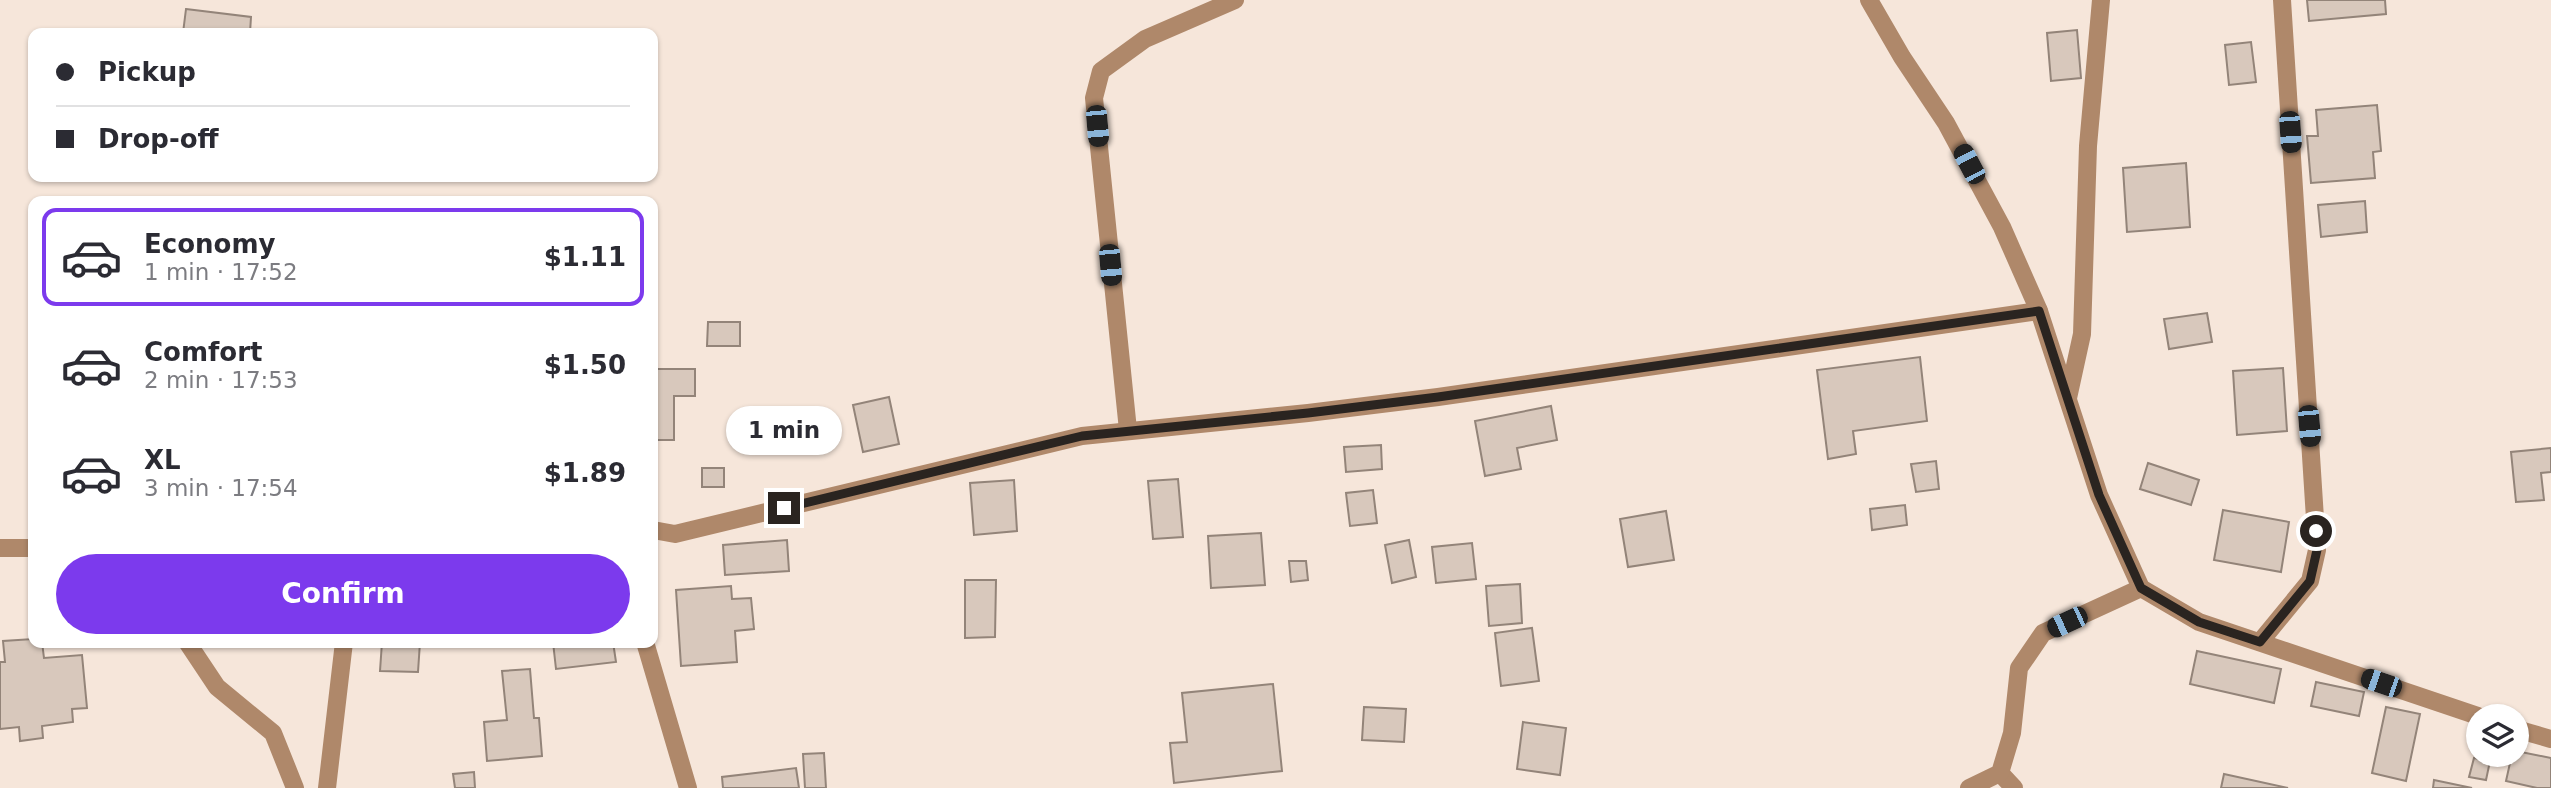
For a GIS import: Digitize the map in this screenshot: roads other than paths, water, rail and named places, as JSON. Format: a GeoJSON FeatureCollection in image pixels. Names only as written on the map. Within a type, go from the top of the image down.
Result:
{"type":"FeatureCollection","features":[{"type":"Feature","properties":{"kind":"street"},"geometry":{"type":"LineString","coordinates":[[1128,430],[1094,98],[1101,71],[1145,39],[1235,0]]}},
{"type":"Feature","properties":{"kind":"street"},"geometry":{"type":"LineString","coordinates":[[1869,0],[1902,57],[1947,123],[2002,227],[2039,311],[2099,495],[2141,588],[2199,622],[2466,712]]}},
{"type":"Feature","properties":{"kind":"street"},"geometry":{"type":"LineString","coordinates":[[2068,398],[2081,334],[2088,146],[2101,0]]}},
{"type":"Feature","properties":{"kind":"street"},"geometry":{"type":"LineString","coordinates":[[2260,642],[2310,581],[2317,550],[2282,0]]}},
{"type":"Feature","properties":{"kind":"street"},"geometry":{"type":"LineString","coordinates":[[658,531],[676,534],[1082,436],[1438,397],[2039,311]]}},
{"type":"Feature","properties":{"kind":"street"},"geometry":{"type":"LineString","coordinates":[[0,548],[28,548]]}},
{"type":"Feature","properties":{"kind":"street"},"geometry":{"type":"LineString","coordinates":[[1969,788],[2000,773],[2012,733],[2019,668],[2043,633],[2141,588]]}},
{"type":"Feature","properties":{"kind":"street"},"geometry":{"type":"LineString","coordinates":[[191,648],[217,687],[273,733],[295,788]]}},
{"type":"Feature","properties":{"kind":"street"},"geometry":{"type":"LineString","coordinates":[[327,788],[343,648]]}},
{"type":"Feature","properties":{"kind":"street"},"geometry":{"type":"LineString","coordinates":[[647,648],[688,788]]}},
{"type":"Feature","properties":{"kind":"street"},"geometry":{"type":"LineString","coordinates":[[2529,733],[2551,739]]}},
{"type":"Feature","properties":{"kind":"street"},"geometry":{"type":"LineString","coordinates":[[2000,773],[2014,788]]}}]}
